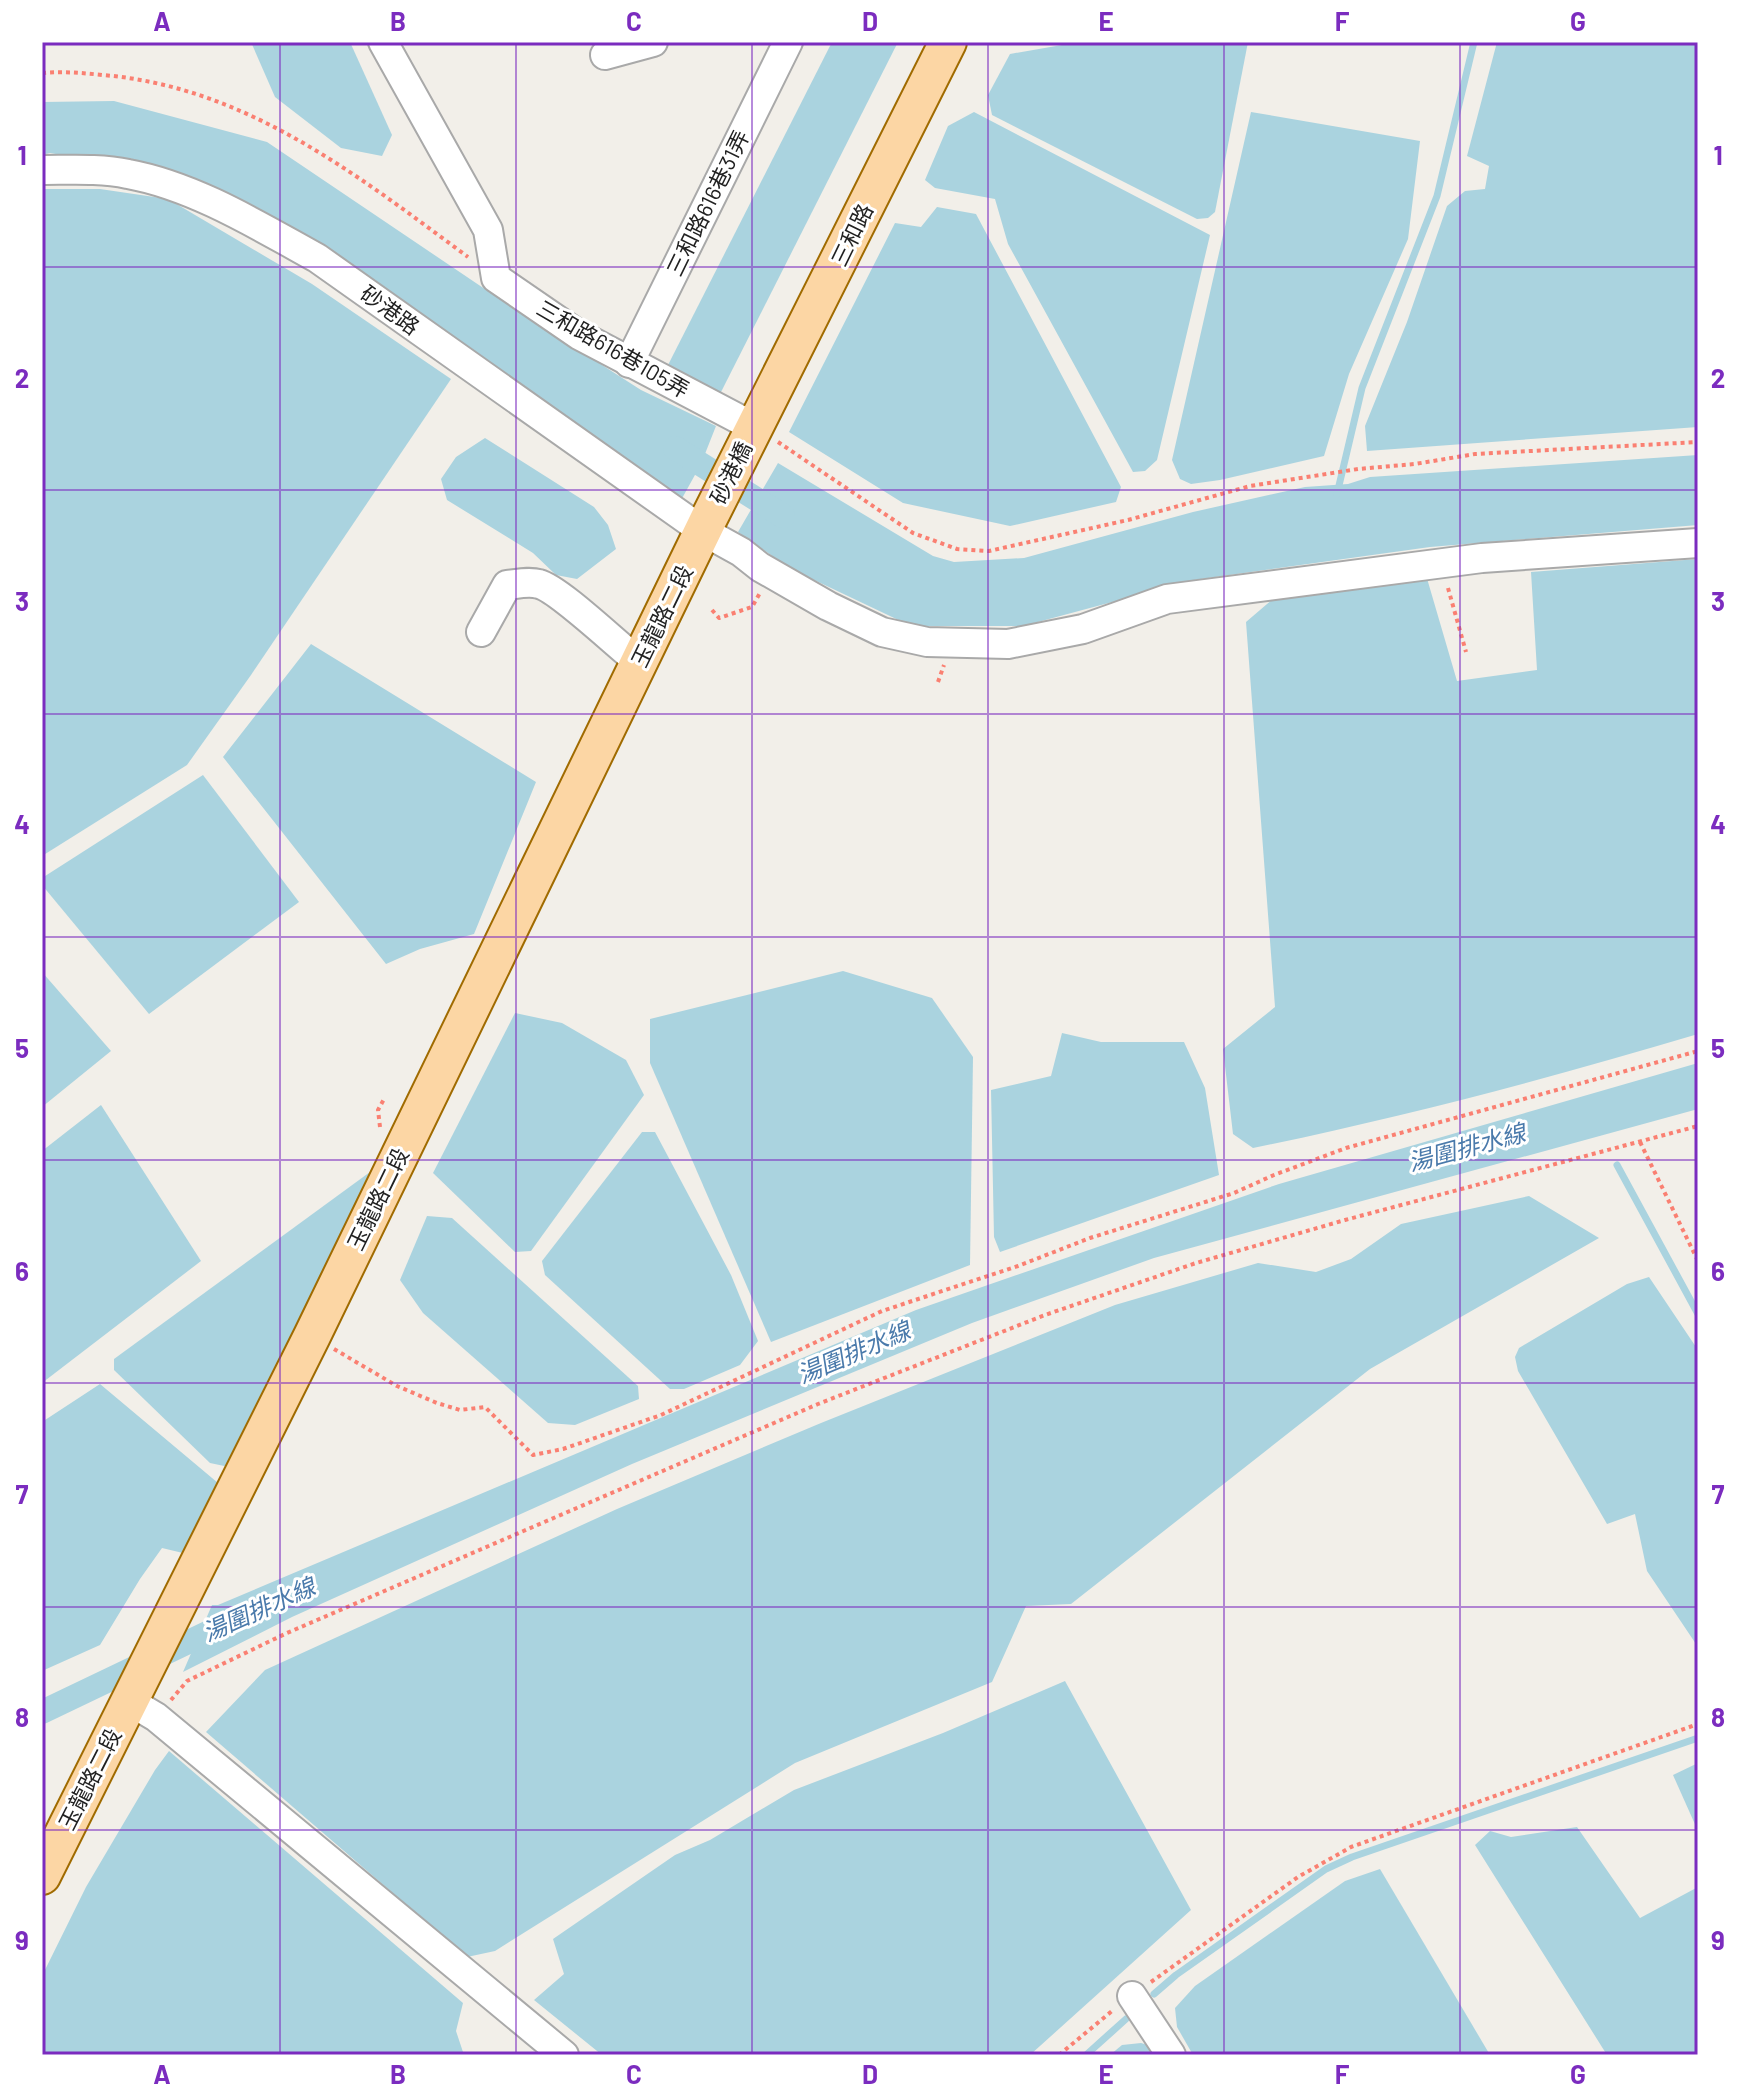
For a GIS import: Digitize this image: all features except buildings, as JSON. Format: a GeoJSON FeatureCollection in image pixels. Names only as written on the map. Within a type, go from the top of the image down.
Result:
{"type":"FeatureCollection","features":[{"type":"Feature","properties":{"kind":"main road","name":"三和路"},"geometry":{"type":"LineString","coordinates":[[754,427],[948,42]]}},
{"type":"Feature","properties":{"kind":"main road","name":"砂港橋"},"geometry":{"type":"LineString","coordinates":[[706,525],[754,427]]}},
{"type":"Feature","properties":{"kind":"main road","name":"玉龍路二段"},"geometry":{"type":"LineString","coordinates":[[43,1871],[143,1709],[191,1577],[312,1336],[706,525]]}},
{"type":"Feature","properties":{"kind":"street"},"geometry":{"type":"LineString","coordinates":[[383,42],[488,230],[496,278]]}},
{"type":"Feature","properties":{"kind":"street"},"geometry":{"type":"LineString","coordinates":[[605,55],[653,42]]}},
{"type":"Feature","properties":{"kind":"street","name":"三和路616巷31弄"},"geometry":{"type":"LineString","coordinates":[[629,363],[788,42]]}},
{"type":"Feature","properties":{"kind":"street","name":"砂港路"},"geometry":{"type":"LineString","coordinates":[[42,170],[127,173],[142,177],[171,186],[273,233],[317,258],[706,525],[772,574],[882,632],[927,642],[1008,644],[1083,629],[1167,599],[1441,562],[1698,543]]}},
{"type":"Feature","properties":{"kind":"street","name":"三和路616巷105弄"},"geometry":{"type":"LineString","coordinates":[[496,278],[579,335],[754,427]]}},
{"type":"Feature","properties":{"kind":"street"},"geometry":{"type":"LineString","coordinates":[[481,632],[507,585],[535,583],[545,586],[572,606],[639,662]]}},
{"type":"Feature","properties":{"kind":"street"},"geometry":{"type":"LineString","coordinates":[[143,1709],[564,2055]]}},
{"type":"Feature","properties":{"kind":"street"},"geometry":{"type":"LineString","coordinates":[[1132,1996],[1171,2055]]}},
{"type":"Feature","properties":{"kind":"path"},"geometry":{"type":"LineString","coordinates":[[42,73],[62,71],[130,77],[204,95],[283,130],[375,188],[496,278]]}},
{"type":"Feature","properties":{"kind":"path"},"geometry":{"type":"LineString","coordinates":[[754,427],[913,533],[957,549],[989,551],[1128,520],[1250,486],[1358,469],[1475,454],[1698,442]]}},
{"type":"Feature","properties":{"kind":"path"},"geometry":{"type":"LineString","coordinates":[[1441,562],[1466,652]]}},
{"type":"Feature","properties":{"kind":"path"},"geometry":{"type":"LineString","coordinates":[[712,610],[719,618],[752,607],[772,574]]}},
{"type":"Feature","properties":{"kind":"path"},"geometry":{"type":"LineString","coordinates":[[312,1336],[397,1386],[460,1410],[485,1407],[533,1455],[563,1449],[661,1415],[882,1311],[1018,1266],[1090,1238],[1234,1193],[1346,1148],[1698,1051]]}},
{"type":"Feature","properties":{"kind":"path"},"geometry":{"type":"LineString","coordinates":[[143,1709],[187,1681],[287,1633],[818,1404],[1031,1320],[1196,1263],[1698,1126]]}},
{"type":"Feature","properties":{"kind":"path"},"geometry":{"type":"LineString","coordinates":[[1640,1142],[1698,1261]]}},
{"type":"Feature","properties":{"kind":"path"},"geometry":{"type":"LineString","coordinates":[[1059,2055],[1132,1996],[1263,1900],[1351,1847],[1698,1724]]}},
{"type":"Feature","properties":{"kind":"water"},"geometry":{"type":"Polygon","coordinates":[[[251,42],[350,42],[392,135],[382,156],[341,148],[275,97],[251,42]]]}},
{"type":"Feature","properties":{"kind":"water"},"geometry":{"type":"Polygon","coordinates":[[[832,42],[898,42],[719,396],[667,367],[832,42]]]}},
{"type":"Feature","properties":{"kind":"water"},"geometry":{"type":"Polygon","coordinates":[[[1079,42],[1248,42],[1215,212],[1208,218],[1197,219],[992,115],[988,95],[1010,54],[1079,42]]]}},
{"type":"Feature","properties":{"kind":"water"},"geometry":{"type":"Polygon","coordinates":[[[1497,42],[1698,42],[1698,427],[1367,451],[1365,426],[1407,322],[1447,206],[1465,191],[1485,189],[1489,166],[1467,156],[1497,42]]]}},
{"type":"Feature","properties":{"kind":"water"},"geometry":{"type":"Polygon","coordinates":[[[114,101],[267,142],[641,390],[716,426],[701,464],[680,502],[524,396],[149,170],[50,153],[42,155],[42,102],[114,101]]]}},
{"type":"Feature","properties":{"kind":"water"},"geometry":{"type":"Polygon","coordinates":[[[974,112],[1210,235],[1157,460],[1145,471],[1133,472],[1008,244],[995,199],[935,188],[925,180],[948,126],[974,112]]]}},
{"type":"Feature","properties":{"kind":"water"},"geometry":{"type":"Polygon","coordinates":[[[1251,112],[1420,141],[1408,239],[1349,374],[1324,456],[1191,484],[1180,479],[1172,460],[1251,112]]]}},
{"type":"Feature","properties":{"kind":"water"},"geometry":{"type":"Polygon","coordinates":[[[42,189],[100,189],[168,199],[312,284],[451,379],[187,765],[42,856],[42,189]]]}},
{"type":"Feature","properties":{"kind":"water"},"geometry":{"type":"Polygon","coordinates":[[[937,207],[976,214],[1121,487],[1116,502],[1010,526],[903,503],[789,432],[895,223],[921,227],[937,207]]]}},
{"type":"Feature","properties":{"kind":"water"},"geometry":{"type":"Polygon","coordinates":[[[485,438],[594,507],[608,525],[616,549],[577,579],[556,575],[533,553],[447,500],[441,479],[456,457],[485,438]]]}},
{"type":"Feature","properties":{"kind":"water"},"geometry":{"type":"Polygon","coordinates":[[[1698,455],[1698,525],[1430,547],[1194,580],[1023,626],[911,626],[791,569],[738,532],[778,463],[933,556],[954,562],[1024,558],[1193,512],[1305,487],[1348,484],[1370,477],[1698,455]]]}},
{"type":"Feature","properties":{"kind":"water"},"geometry":{"type":"Polygon","coordinates":[[[1698,559],[1698,1034],[1477,1096],[1309,1136],[1253,1148],[1233,1134],[1223,1049],[1275,1007],[1246,622],[1274,598],[1426,575],[1457,681],[1537,670],[1531,572],[1698,559]]]}},
{"type":"Feature","properties":{"kind":"water"},"geometry":{"type":"Polygon","coordinates":[[[311,644],[536,782],[474,934],[420,949],[386,964],[223,757],[311,644]]]}},
{"type":"Feature","properties":{"kind":"water"},"geometry":{"type":"Polygon","coordinates":[[[203,775],[299,902],[149,1014],[42,885],[42,878],[203,775]]]}},
{"type":"Feature","properties":{"kind":"water"},"geometry":{"type":"Polygon","coordinates":[[[843,971],[932,998],[973,1057],[970,1265],[771,1342],[650,1063],[650,1019],[843,971]]]}},
{"type":"Feature","properties":{"kind":"water"},"geometry":{"type":"Polygon","coordinates":[[[42,972],[111,1051],[42,1107],[42,972]]]}},
{"type":"Feature","properties":{"kind":"water"},"geometry":{"type":"Polygon","coordinates":[[[515,1013],[562,1023],[626,1060],[644,1095],[531,1251],[515,1252],[433,1173],[515,1013]]]}},
{"type":"Feature","properties":{"kind":"water"},"geometry":{"type":"Polygon","coordinates":[[[1062,1033],[1101,1042],[1184,1042],[1205,1088],[1219,1175],[1000,1252],[994,1237],[991,1090],[1051,1076],[1062,1033]]]}},
{"type":"Feature","properties":{"kind":"water"},"geometry":{"type":"Polygon","coordinates":[[[1698,1063],[1698,1109],[1154,1258],[972,1323],[632,1464],[292,1617],[183,1672],[212,1605],[916,1310],[1279,1184],[1698,1063]]]}},
{"type":"Feature","properties":{"kind":"water"},"geometry":{"type":"Polygon","coordinates":[[[101,1105],[201,1261],[42,1383],[42,1151],[101,1105]]]}},
{"type":"Feature","properties":{"kind":"water"},"geometry":{"type":"Polygon","coordinates":[[[642,1132],[655,1132],[731,1275],[758,1341],[740,1365],[684,1389],[670,1389],[545,1275],[542,1261],[642,1132]]]}},
{"type":"Feature","properties":{"kind":"water"},"geometry":{"type":"Polygon","coordinates":[[[370,1172],[229,1467],[210,1463],[114,1370],[114,1359],[370,1172]]]}},
{"type":"Feature","properties":{"kind":"water"},"geometry":{"type":"Polygon","coordinates":[[[1529,1196],[1599,1238],[1370,1369],[1071,1604],[1026,1606],[992,1682],[795,1763],[495,1951],[467,1957],[206,1732],[265,1670],[617,1509],[821,1423],[1115,1305],[1258,1263],[1316,1272],[1351,1259],[1401,1224],[1529,1196]]]}},
{"type":"Feature","properties":{"kind":"water"},"geometry":{"type":"Polygon","coordinates":[[[427,1216],[452,1218],[638,1386],[639,1399],[575,1425],[548,1423],[423,1313],[400,1280],[427,1216]]]}},
{"type":"Feature","properties":{"kind":"water"},"geometry":{"type":"Polygon","coordinates":[[[1649,1277],[1698,1350],[1698,1647],[1647,1571],[1635,1514],[1607,1524],[1518,1371],[1515,1357],[1519,1348],[1627,1284],[1649,1277]]]}},
{"type":"Feature","properties":{"kind":"water"},"geometry":{"type":"Polygon","coordinates":[[[100,1384],[218,1483],[187,1554],[162,1548],[100,1645],[42,1671],[42,1422],[100,1384]]]}},
{"type":"Feature","properties":{"kind":"water"},"geometry":{"type":"Polygon","coordinates":[[[1065,1681],[1191,1910],[1030,2055],[909,2055],[906,2052],[902,2055],[602,2055],[534,2000],[564,1974],[553,1939],[675,1855],[710,1840],[794,1790],[943,1733],[1065,1681]]]}},
{"type":"Feature","properties":{"kind":"water"},"geometry":{"type":"Polygon","coordinates":[[[169,1751],[463,2003],[456,2031],[464,2055],[42,2055],[42,1976],[86,1887],[169,1751]]]}},
{"type":"Feature","properties":{"kind":"water"},"geometry":{"type":"Polygon","coordinates":[[[1698,1763],[1698,1831],[1673,1775],[1698,1763]]]}},
{"type":"Feature","properties":{"kind":"water"},"geometry":{"type":"Polygon","coordinates":[[[1577,1827],[1640,1918],[1698,1887],[1698,2055],[1607,2055],[1475,1845],[1490,1831],[1511,1837],[1577,1827]]]}},
{"type":"Feature","properties":{"kind":"water"},"geometry":{"type":"Polygon","coordinates":[[[1380,1869],[1490,2055],[1193,2055],[1177,2027],[1175,2008],[1195,1986],[1345,1881],[1380,1869]]]}},
{"type":"Feature","properties":{"kind":"water"},"geometry":{"type":"Polygon","coordinates":[[[1141,2043],[1151,2046],[1157,2055],[1110,2055],[1122,2045],[1141,2043]]]}},
{"type":"Feature","properties":{"kind":"waterway"},"geometry":{"type":"LineString","coordinates":[[1337,494],[1362,388],[1437,196],[1474,42]]}},
{"type":"Feature","properties":{"kind":"waterway"},"geometry":{"type":"LineString","coordinates":[[675,448],[783,516]]}},
{"type":"Feature","properties":{"kind":"waterway"},"geometry":{"type":"LineString","coordinates":[[1617,1165],[1698,1314]]}},
{"type":"Feature","properties":{"kind":"waterway","name":"湯圍排水線"},"geometry":{"type":"LineString","coordinates":[[42,1712],[228,1623]]}},
{"type":"Feature","properties":{"kind":"waterway"},"geometry":{"type":"LineString","coordinates":[[1154,1994],[1176,1975],[1326,1869],[1352,1857],[1698,1738]]}},
{"type":"Feature","properties":{"kind":"waterway"},"geometry":{"type":"LineString","coordinates":[[1086,2055],[1126,2019]]}}]}
